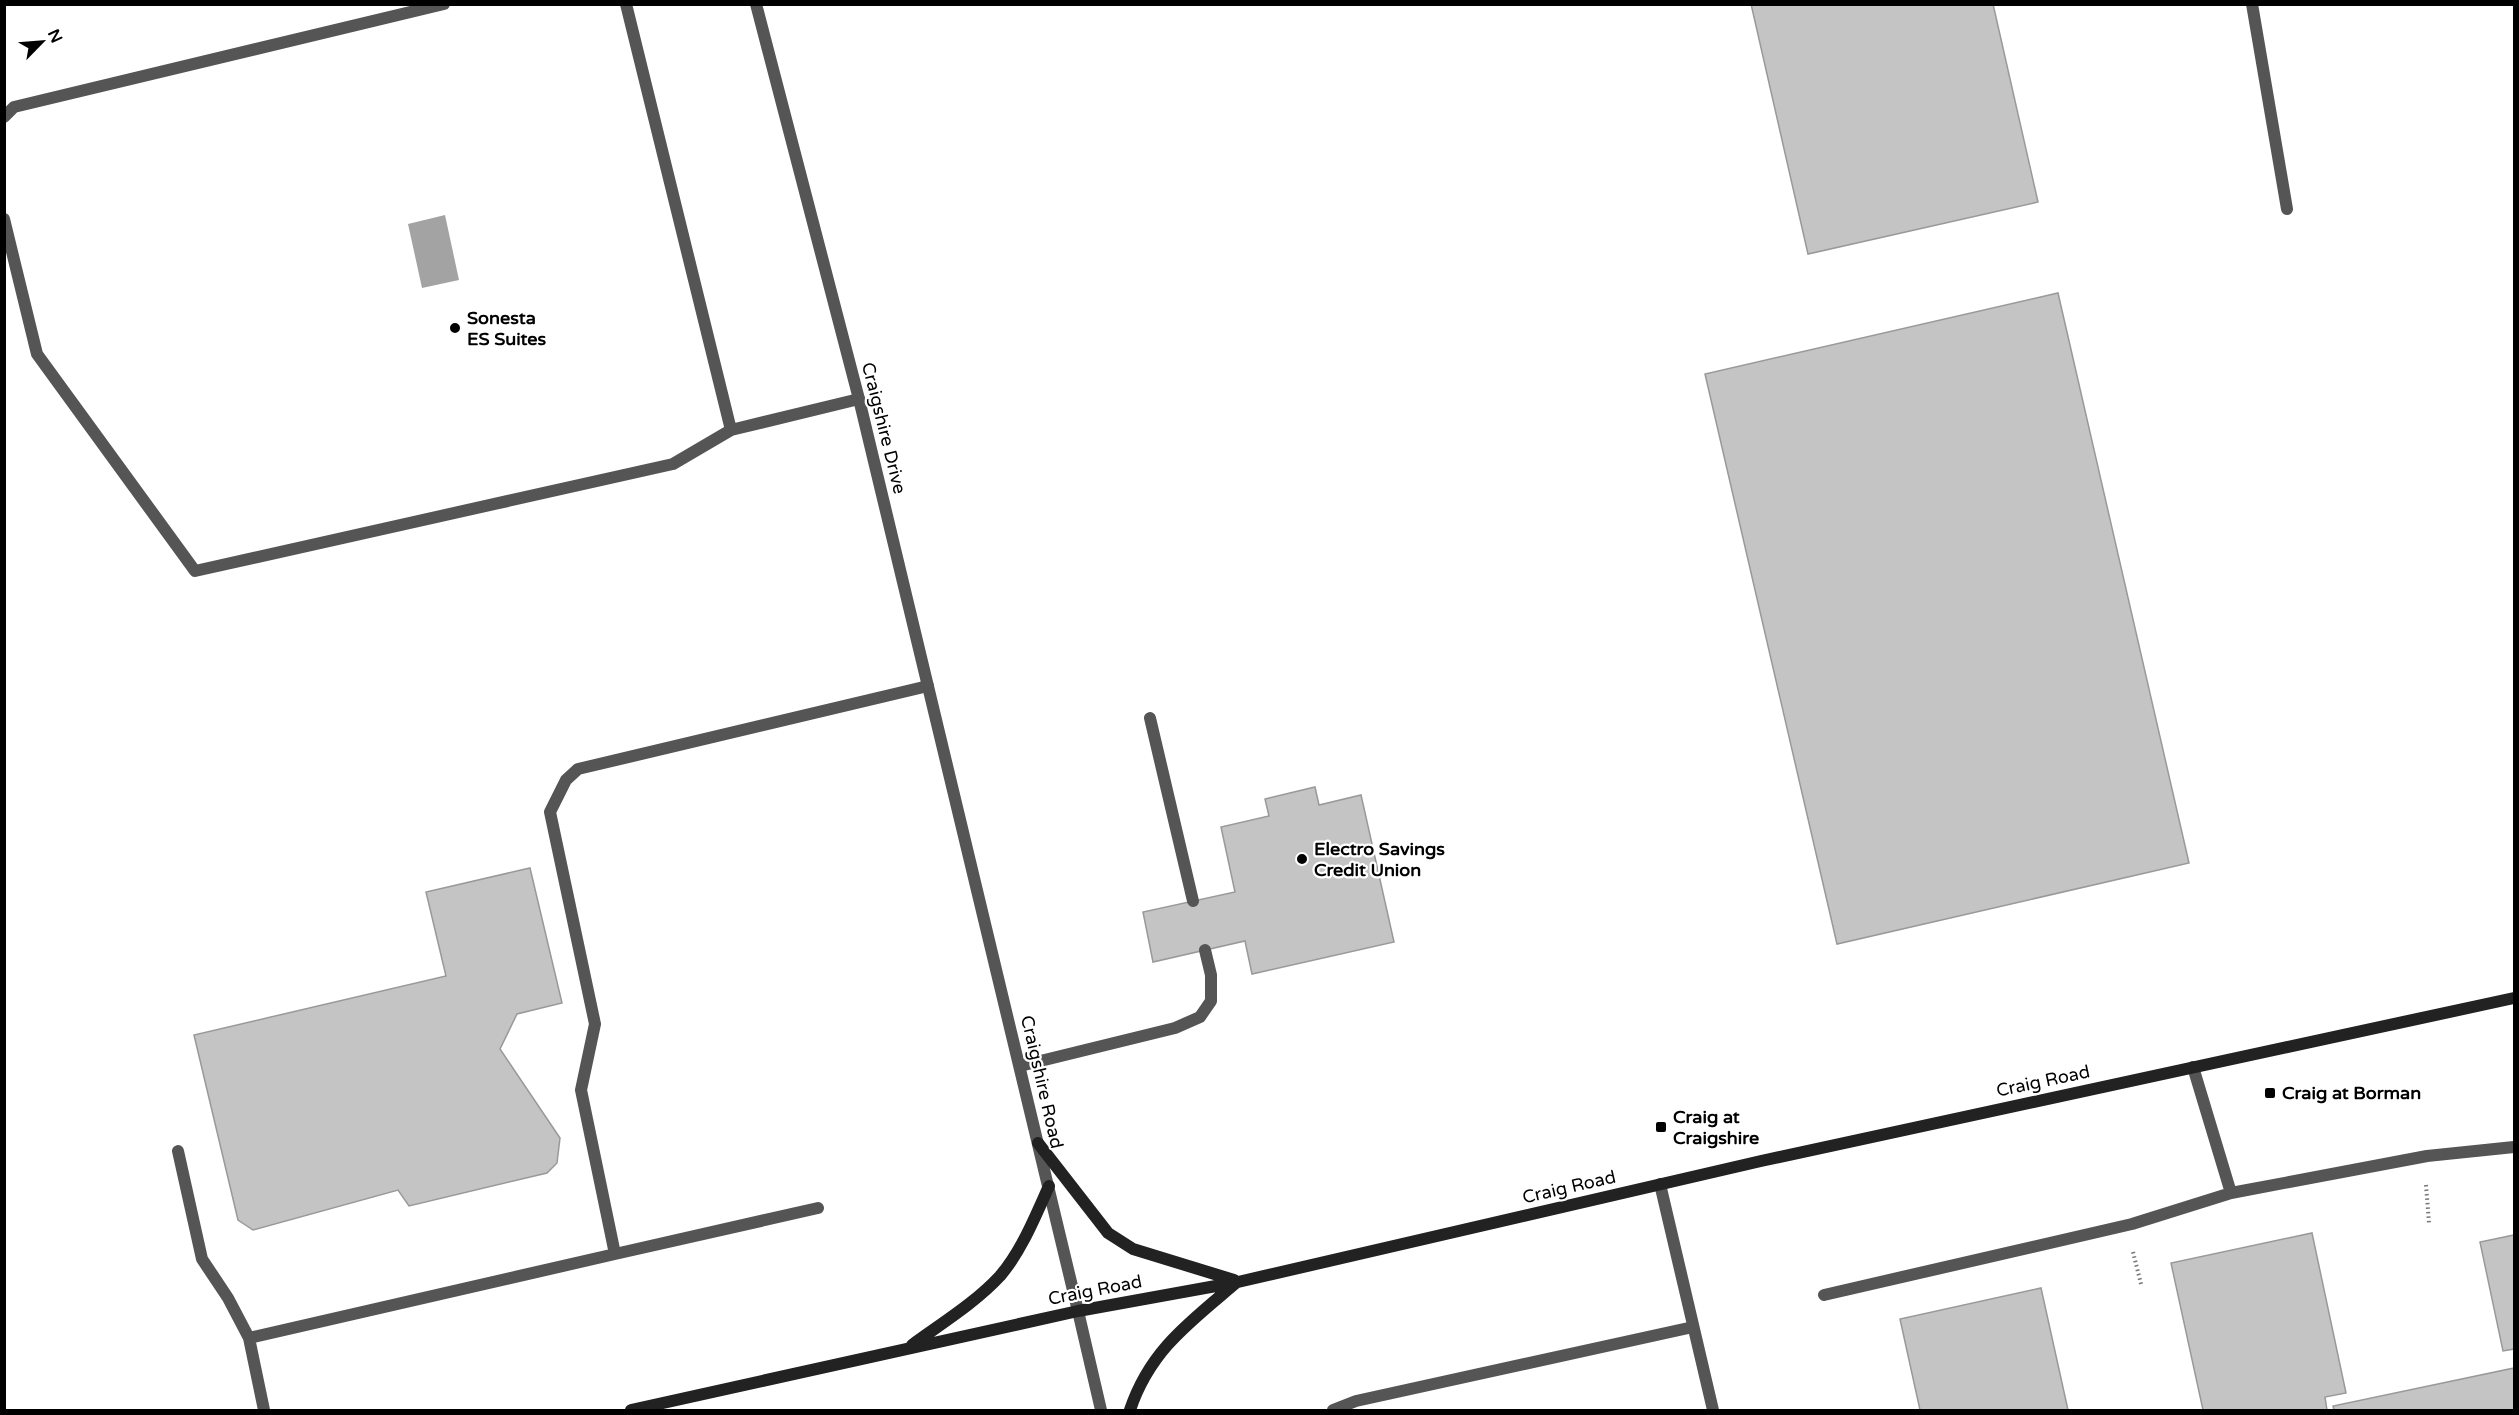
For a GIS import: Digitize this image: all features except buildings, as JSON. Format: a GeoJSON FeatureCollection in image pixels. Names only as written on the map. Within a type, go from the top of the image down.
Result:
{"type":"FeatureCollection","features":[{"type":"Feature","properties":{"kind":"main road","name":"Craig Road"},"geometry":{"type":"LineString","coordinates":[[631,1410],[1078,1311],[1238,1282],[2193,1066],[2514,998]]}},
{"type":"Feature","properties":{"kind":"main road"},"geometry":{"type":"LineString","coordinates":[[1038,1143],[1108,1233],[1132,1249],[1238,1282]]}},
{"type":"Feature","properties":{"kind":"main road"},"geometry":{"type":"LineString","coordinates":[[906,1349],[980,1295],[1001,1274],[1025,1238],[1048,1186]]}},
{"type":"Feature","properties":{"kind":"main road"},"geometry":{"type":"LineString","coordinates":[[1130,1410],[1138,1386],[1157,1354],[1238,1282]]}},
{"type":"Feature","properties":{"kind":"street"},"geometry":{"type":"LineString","coordinates":[[4,117],[14,107],[444,4]]}},
{"type":"Feature","properties":{"kind":"street"},"geometry":{"type":"LineString","coordinates":[[626,4],[731,430]]}},
{"type":"Feature","properties":{"kind":"street","name":"Craigshire Drive"},"geometry":{"type":"LineString","coordinates":[[756,4],[859,399],[971,861]]}},
{"type":"Feature","properties":{"kind":"street"},"geometry":{"type":"LineString","coordinates":[[2252,4],[2287,209]]}},
{"type":"Feature","properties":{"kind":"street"},"geometry":{"type":"LineString","coordinates":[[4,219],[37,354],[195,571],[674,464],[731,430],[859,399]]}},
{"type":"Feature","properties":{"kind":"street"},"geometry":{"type":"LineString","coordinates":[[615,1254],[581,1090],[595,1024],[550,812],[566,780],[578,769],[928,686]]}},
{"type":"Feature","properties":{"kind":"street"},"geometry":{"type":"LineString","coordinates":[[1150,718],[1193,901]]}},
{"type":"Feature","properties":{"kind":"street","name":"Craigshire Road"},"geometry":{"type":"LineString","coordinates":[[971,861],[1101,1410]]}},
{"type":"Feature","properties":{"kind":"street"},"geometry":{"type":"LineString","coordinates":[[1020,1066],[1175,1028],[1200,1017],[1211,1000],[1211,975],[1205,950]]}},
{"type":"Feature","properties":{"kind":"street"},"geometry":{"type":"LineString","coordinates":[[2193,1066],[2231,1194]]}},
{"type":"Feature","properties":{"kind":"street"},"geometry":{"type":"LineString","coordinates":[[1824,1295],[2132,1224],[2231,1194],[2427,1156],[2514,1147]]}},
{"type":"Feature","properties":{"kind":"street"},"geometry":{"type":"LineString","coordinates":[[178,1152],[202,1259],[228,1298],[249,1338],[264,1410]]}},
{"type":"Feature","properties":{"kind":"street"},"geometry":{"type":"LineString","coordinates":[[1660,1185],[1713,1410]]}},
{"type":"Feature","properties":{"kind":"street"},"geometry":{"type":"LineString","coordinates":[[249,1338],[818,1208]]}},
{"type":"Feature","properties":{"kind":"street"},"geometry":{"type":"LineString","coordinates":[[1333,1410],[1356,1401],[1693,1327]]}},
{"type":"Feature","properties":{"kind":"path"},"geometry":{"type":"LineString","coordinates":[[2425,1179],[2429,1223]]}},
{"type":"Feature","properties":{"kind":"path"},"geometry":{"type":"LineString","coordinates":[[2132,1246],[2141,1284]]}},
{"type":"Feature","properties":{"kind":"shaded area"},"geometry":{"type":"Polygon","coordinates":[[[445,215],[459,280],[422,288],[408,224],[445,215]]]}},
{"type":"Feature","properties":{"kind":"place","name":"Sonesta ES Suites"},"geometry":{"type":"Point","coordinates":[455,328]}},
{"type":"Feature","properties":{"kind":"place","name":"Electro Savings Credit Union"},"geometry":{"type":"Point","coordinates":[1302,859]}},
{"type":"Feature","properties":{"kind":"place","name":"Craig at Borman"},"geometry":{"type":"Point","coordinates":[2270,1093]}},
{"type":"Feature","properties":{"kind":"place","name":"Craig at Craigshire"},"geometry":{"type":"Point","coordinates":[1661,1127]}}]}
